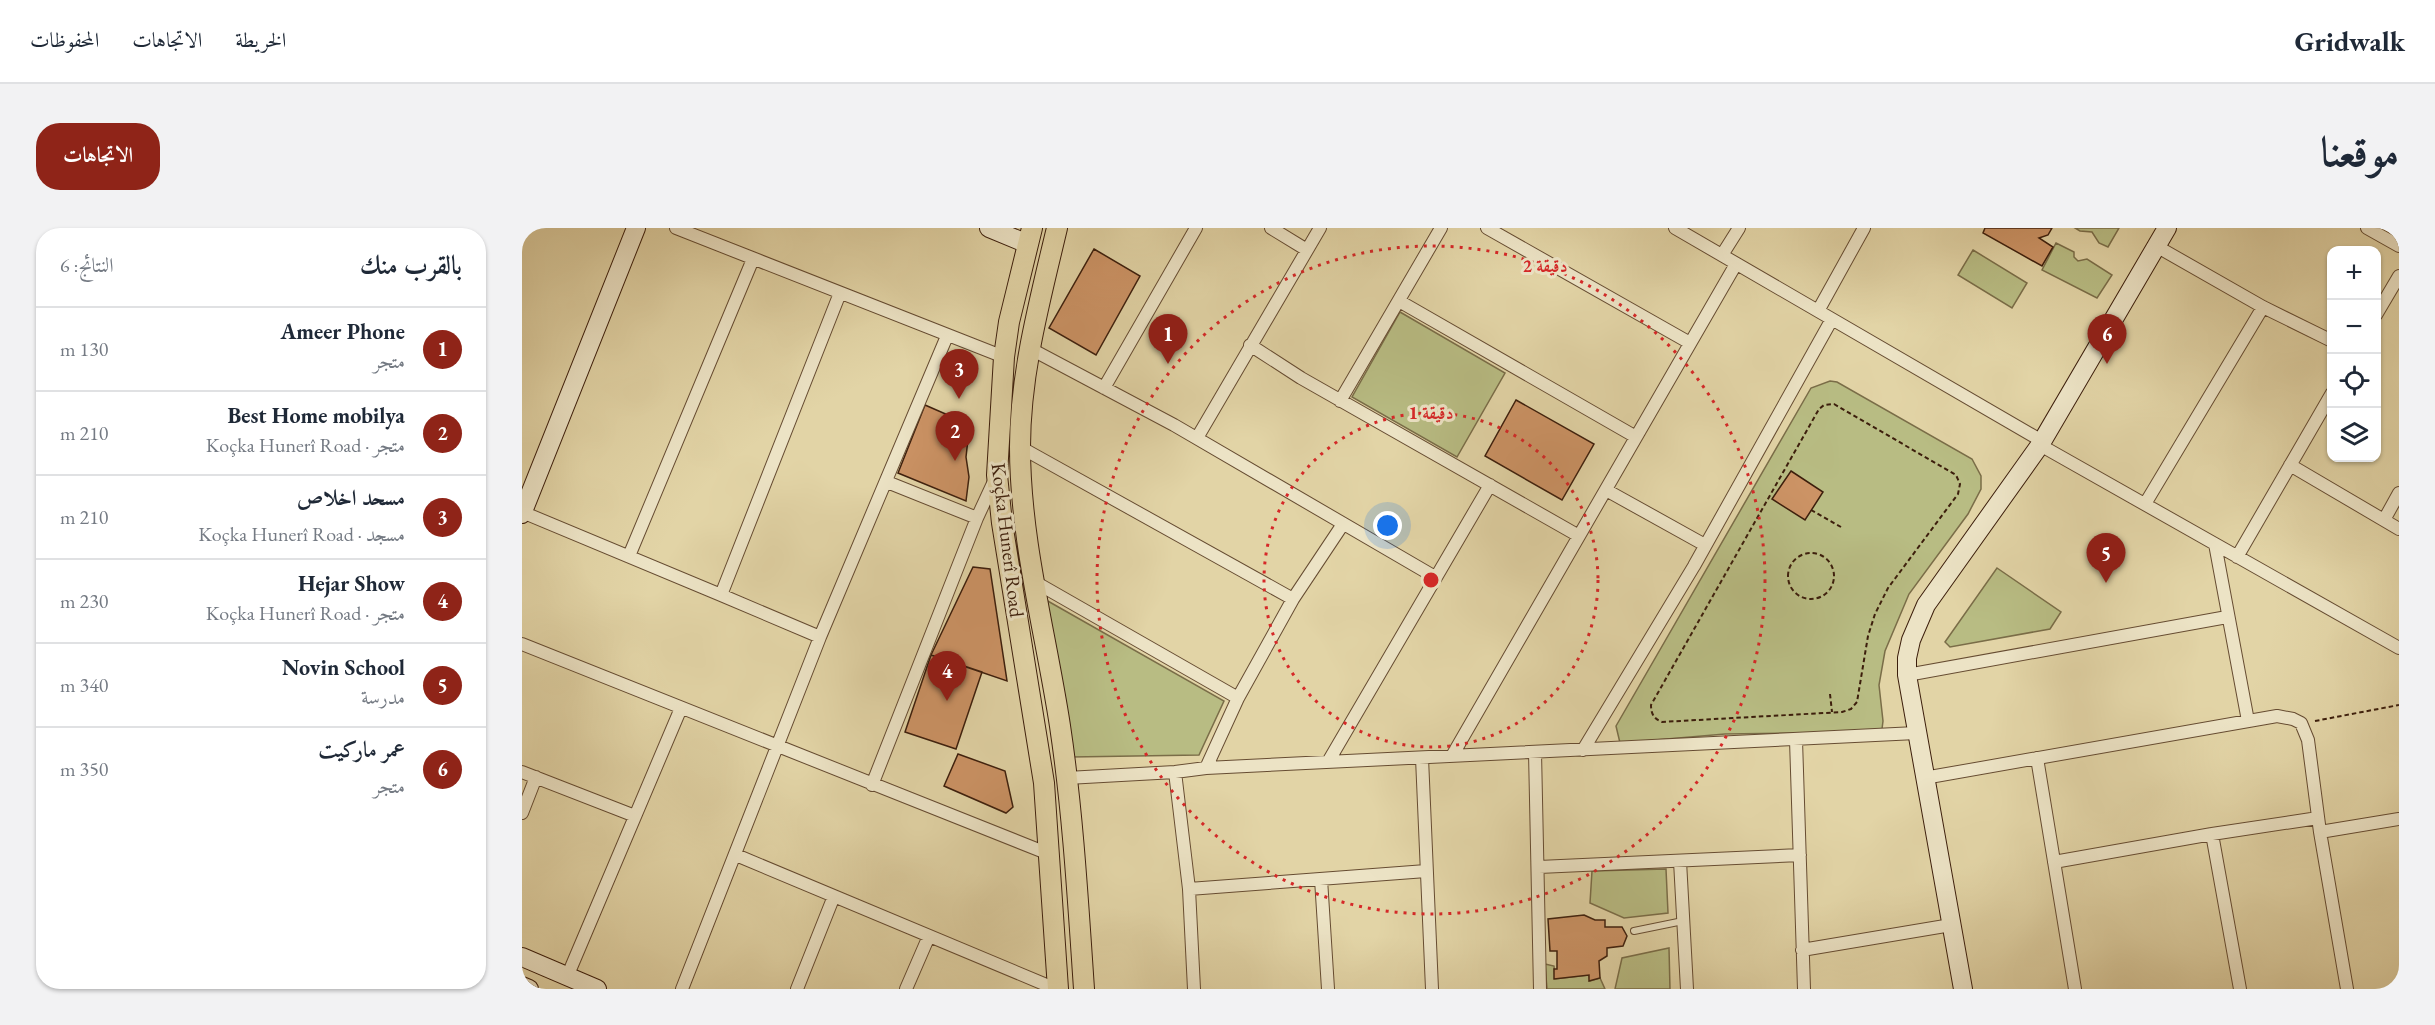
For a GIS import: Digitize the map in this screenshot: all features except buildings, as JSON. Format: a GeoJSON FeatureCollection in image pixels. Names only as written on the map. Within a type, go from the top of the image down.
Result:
{"type":"FeatureCollection","features":[{"type":"Feature","properties":{"kind":"main road"},"geometry":{"type":"LineString","coordinates":[[1056,228],[1029,348],[1020,447],[1027,530],[1067,778],[1084,989]]}},
{"type":"Feature","properties":{"kind":"main road","name":"Koçka Hunerî Road"},"geometry":{"type":"LineString","coordinates":[[1030,236],[1009,322],[1004,357],[997,475],[1002,524],[1038,743],[1049,854],[1057,989]]}},
{"type":"Feature","properties":{"kind":"street"},"geometry":{"type":"LineString","coordinates":[[636,228],[522,513],[820,637]]}},
{"type":"Feature","properties":{"kind":"street"},"geometry":{"type":"LineString","coordinates":[[676,228],[1004,357]]}},
{"type":"Feature","properties":{"kind":"street"},"geometry":{"type":"LineString","coordinates":[[989,228],[1030,236]]}},
{"type":"Feature","properties":{"kind":"street"},"geometry":{"type":"LineString","coordinates":[[1104,388],[1196,228]]}},
{"type":"Feature","properties":{"kind":"street"},"geometry":{"type":"LineString","coordinates":[[1271,228],[1307,250]]}},
{"type":"Feature","properties":{"kind":"street"},"geometry":{"type":"LineString","coordinates":[[1197,438],[1320,228]]}},
{"type":"Feature","properties":{"kind":"street"},"geometry":{"type":"LineString","coordinates":[[1340,401],[1441,228]]}},
{"type":"Feature","properties":{"kind":"street"},"geometry":{"type":"LineString","coordinates":[[1487,228],[1690,344]]}},
{"type":"Feature","properties":{"kind":"street"},"geometry":{"type":"LineString","coordinates":[[1675,228],[2145,504],[2399,648]]}},
{"type":"Feature","properties":{"kind":"street"},"geometry":{"type":"LineString","coordinates":[[1722,255],[1739,228]]}},
{"type":"Feature","properties":{"kind":"street"},"geometry":{"type":"LineString","coordinates":[[1818,311],[1864,228]]}},
{"type":"Feature","properties":{"kind":"street"},"geometry":{"type":"LineString","coordinates":[[1963,989],[1907,675],[1907,658],[1911,640],[1926,605],[2041,443],[2167,228]]}},
{"type":"Feature","properties":{"kind":"street"},"geometry":{"type":"LineString","coordinates":[[2367,228],[2399,246]]}},
{"type":"Feature","properties":{"kind":"street"},"geometry":{"type":"LineString","coordinates":[[2156,246],[2327,339]]}},
{"type":"Feature","properties":{"kind":"street"},"geometry":{"type":"LineString","coordinates":[[629,556],[753,259]]}},
{"type":"Feature","properties":{"kind":"street"},"geometry":{"type":"LineString","coordinates":[[1452,756],[1736,264]]}},
{"type":"Feature","properties":{"kind":"street"},"geometry":{"type":"LineString","coordinates":[[2381,307],[2399,276]]}},
{"type":"Feature","properties":{"kind":"street"},"geometry":{"type":"LineString","coordinates":[[721,595],[840,293]]}},
{"type":"Feature","properties":{"kind":"street"},"geometry":{"type":"LineString","coordinates":[[1399,301],[1636,437]]}},
{"type":"Feature","properties":{"kind":"street"},"geometry":{"type":"LineString","coordinates":[[2145,504],[2263,306]]}},
{"type":"Feature","properties":{"kind":"street"},"geometry":{"type":"LineString","coordinates":[[1583,750],[1705,545],[1833,319]]}},
{"type":"Feature","properties":{"kind":"street"},"geometry":{"type":"LineString","coordinates":[[682,989],[820,637],[947,336]]}},
{"type":"Feature","properties":{"kind":"street"},"geometry":{"type":"LineString","coordinates":[[1250,345],[1340,401],[1579,536]]}},
{"type":"Feature","properties":{"kind":"street"},"geometry":{"type":"LineString","coordinates":[[1029,348],[1197,438],[1435,577]]}},
{"type":"Feature","properties":{"kind":"street"},"geometry":{"type":"LineString","coordinates":[[2237,557],[2327,400]]}},
{"type":"Feature","properties":{"kind":"street"},"geometry":{"type":"LineString","coordinates":[[1020,447],[1293,599]]}},
{"type":"Feature","properties":{"kind":"street"},"geometry":{"type":"LineString","coordinates":[[2290,465],[2399,529]]}},
{"type":"Feature","properties":{"kind":"street"},"geometry":{"type":"LineString","coordinates":[[872,785],[977,518],[997,475]]}},
{"type":"Feature","properties":{"kind":"street"},"geometry":{"type":"LineString","coordinates":[[887,482],[977,518]]}},
{"type":"Feature","properties":{"kind":"street"},"geometry":{"type":"LineString","coordinates":[[1328,762],[1490,485]]}},
{"type":"Feature","properties":{"kind":"street"},"geometry":{"type":"LineString","coordinates":[[1606,490],[1705,545]]}},
{"type":"Feature","properties":{"kind":"street"},"geometry":{"type":"LineString","coordinates":[[2384,520],[2399,493]]}},
{"type":"Feature","properties":{"kind":"street"},"geometry":{"type":"LineString","coordinates":[[1206,768],[1238,698],[1293,599],[1343,524]]}},
{"type":"Feature","properties":{"kind":"street"},"geometry":{"type":"LineString","coordinates":[[2215,544],[2248,721]]}},
{"type":"Feature","properties":{"kind":"street"},"geometry":{"type":"LineString","coordinates":[[1035,582],[1238,698]]}},
{"type":"Feature","properties":{"kind":"street"},"geometry":{"type":"LineString","coordinates":[[1907,675],[2227,617]]}},
{"type":"Feature","properties":{"kind":"street"},"geometry":{"type":"LineString","coordinates":[[522,644],[1049,854]]}},
{"type":"Feature","properties":{"kind":"street"},"geometry":{"type":"LineString","coordinates":[[567,977],[681,708]]}},
{"type":"Feature","properties":{"kind":"street"},"geometry":{"type":"LineString","coordinates":[[1924,778],[2277,716],[2293,719],[2301,723],[2308,740],[2320,832],[2347,989]]}},
{"type":"Feature","properties":{"kind":"street"},"geometry":{"type":"LineString","coordinates":[[1067,778],[1176,772],[1206,768],[1916,734]]}},
{"type":"Feature","properties":{"kind":"street"},"geometry":{"type":"LineString","coordinates":[[1796,740],[1804,989]]}},
{"type":"Feature","properties":{"kind":"street"},"geometry":{"type":"LineString","coordinates":[[1535,752],[1540,989]]}},
{"type":"Feature","properties":{"kind":"street"},"geometry":{"type":"LineString","coordinates":[[1422,758],[1432,989]]}},
{"type":"Feature","properties":{"kind":"street"},"geometry":{"type":"LineString","coordinates":[[2037,758],[2075,989]]}},
{"type":"Feature","properties":{"kind":"street"},"geometry":{"type":"LineString","coordinates":[[522,772],[635,816]]}},
{"type":"Feature","properties":{"kind":"street"},"geometry":{"type":"LineString","coordinates":[[1176,772],[1190,889],[1194,989]]}},
{"type":"Feature","properties":{"kind":"street"},"geometry":{"type":"LineString","coordinates":[[522,813],[536,777]]}},
{"type":"Feature","properties":{"kind":"street"},"geometry":{"type":"LineString","coordinates":[[2054,862],[2318,818]]}},
{"type":"Feature","properties":{"kind":"street"},"geometry":{"type":"LineString","coordinates":[[2320,832],[2399,819]]}},
{"type":"Feature","properties":{"kind":"street"},"geometry":{"type":"LineString","coordinates":[[2212,834],[2240,989]]}},
{"type":"Feature","properties":{"kind":"street"},"geometry":{"type":"LineString","coordinates":[[736,855],[928,936],[1026,983],[1057,989]]}},
{"type":"Feature","properties":{"kind":"street"},"geometry":{"type":"LineString","coordinates":[[1539,867],[1800,855]]}},
{"type":"Feature","properties":{"kind":"street"},"geometry":{"type":"LineString","coordinates":[[1680,861],[1687,989]]}},
{"type":"Feature","properties":{"kind":"street"},"geometry":{"type":"LineString","coordinates":[[1190,889],[1426,871]]}},
{"type":"Feature","properties":{"kind":"street"},"geometry":{"type":"LineString","coordinates":[[1321,879],[1328,989]]}},
{"type":"Feature","properties":{"kind":"street"},"geometry":{"type":"LineString","coordinates":[[797,989],[834,896]]}},
{"type":"Feature","properties":{"kind":"street"},"geometry":{"type":"LineString","coordinates":[[1802,950],[1951,925]]}},
{"type":"Feature","properties":{"kind":"street"},"geometry":{"type":"LineString","coordinates":[[906,989],[928,936]]}},
{"type":"Feature","properties":{"kind":"street"},"geometry":{"type":"LineString","coordinates":[[522,957],[597,989]]}},
{"type":"Feature","properties":{"kind":"street"},"geometry":{"type":"LineString","coordinates":[[522,986],[529,989]]}},
{"type":"Feature","properties":{"kind":"lane"},"geometry":{"type":"LineString","coordinates":[[1634,931],[1683,921]]}},
{"type":"Feature","properties":{"kind":"path"},"geometry":{"type":"LineString","coordinates":[[1829,404],[1834,404],[1956,475],[1960,484],[1958,494],[1903,565],[1877,609],[1863,655],[1857,702],[1851,709],[1832,712],[1662,722],[1654,717],[1651,709],[1651,705],[1819,409],[1829,404]]}},
{"type":"Feature","properties":{"kind":"path"},"geometry":{"type":"LineString","coordinates":[[1811,510],[1841,527]]}},
{"type":"Feature","properties":{"kind":"path"},"geometry":{"type":"LineString","coordinates":[[1818,554],[1825,557],[1834,570],[1833,585],[1824,596],[1817,599],[1802,598],[1791,588],[1789,581],[1791,566],[1802,555],[1818,554]]}},
{"type":"Feature","properties":{"kind":"path"},"geometry":{"type":"LineString","coordinates":[[1830,694],[1832,712]]}},
{"type":"Feature","properties":{"kind":"path"},"geometry":{"type":"LineString","coordinates":[[2301,723],[2399,705]]}},
{"type":"Feature","properties":{"kind":"green space"},"geometry":{"type":"Polygon","coordinates":[[[2075,228],[2119,228],[2108,247],[2099,243],[2092,232],[2075,228]]]}},
{"type":"Feature","properties":{"kind":"green space"},"geometry":{"type":"Polygon","coordinates":[[[2056,243],[2074,252],[2074,257],[2078,261],[2087,259],[2112,275],[2097,298],[2042,270],[2056,243]]]}},
{"type":"Feature","properties":{"kind":"green space"},"geometry":{"type":"Polygon","coordinates":[[[1973,250],[2027,283],[2012,308],[1958,275],[1973,250]]]}},
{"type":"Feature","properties":{"kind":"green space"},"geometry":{"type":"Polygon","coordinates":[[[1400,312],[1505,373],[1457,457],[1352,397],[1400,312]]]}},
{"type":"Feature","properties":{"kind":"green space"},"geometry":{"type":"Polygon","coordinates":[[[1830,381],[1837,382],[1972,459],[1981,476],[1981,489],[1968,514],[1909,594],[1885,651],[1879,685],[1882,729],[1875,732],[1725,734],[1620,743],[1616,726],[1811,388],[1830,381]]]}},
{"type":"Feature","properties":{"kind":"green space"},"geometry":{"type":"Polygon","coordinates":[[[1997,568],[2061,612],[2050,629],[1950,647],[1945,642],[1997,568]]]}},
{"type":"Feature","properties":{"kind":"green space"},"geometry":{"type":"Polygon","coordinates":[[[1046,600],[1224,701],[1199,755],[1071,757],[1046,600]]]}},
{"type":"Feature","properties":{"kind":"green space"},"geometry":{"type":"Polygon","coordinates":[[[1666,869],[1668,913],[1624,918],[1590,903],[1592,871],[1666,869]]]}},
{"type":"Feature","properties":{"kind":"green space"},"geometry":{"type":"Polygon","coordinates":[[[1669,948],[1670,989],[1615,989],[1622,958],[1669,948]]]}},
{"type":"Feature","properties":{"kind":"green space"},"geometry":{"type":"Polygon","coordinates":[[[1545,964],[1554,966],[1555,979],[1589,975],[1590,981],[1600,978],[1605,989],[1547,989],[1545,964]]]}},
{"type":"Feature","properties":{"kind":"place","name":"Ameer Phone"},"geometry":{"type":"Point","coordinates":[1168,364]}},
{"type":"Feature","properties":{"kind":"place","name":"عمر ماركيت"},"geometry":{"type":"Point","coordinates":[2107,364]}},
{"type":"Feature","properties":{"kind":"place","name":"مسحد اخلاص"},"geometry":{"type":"Point","coordinates":[959,399]}},
{"type":"Feature","properties":{"kind":"place","name":"Best Home mobilya"},"geometry":{"type":"Point","coordinates":[955,461]}},
{"type":"Feature","properties":{"kind":"place","name":"Novin School"},"geometry":{"type":"Point","coordinates":[2106,583]}},
{"type":"Feature","properties":{"kind":"place","name":"Hejar Show"},"geometry":{"type":"Point","coordinates":[947,701]}}]}
